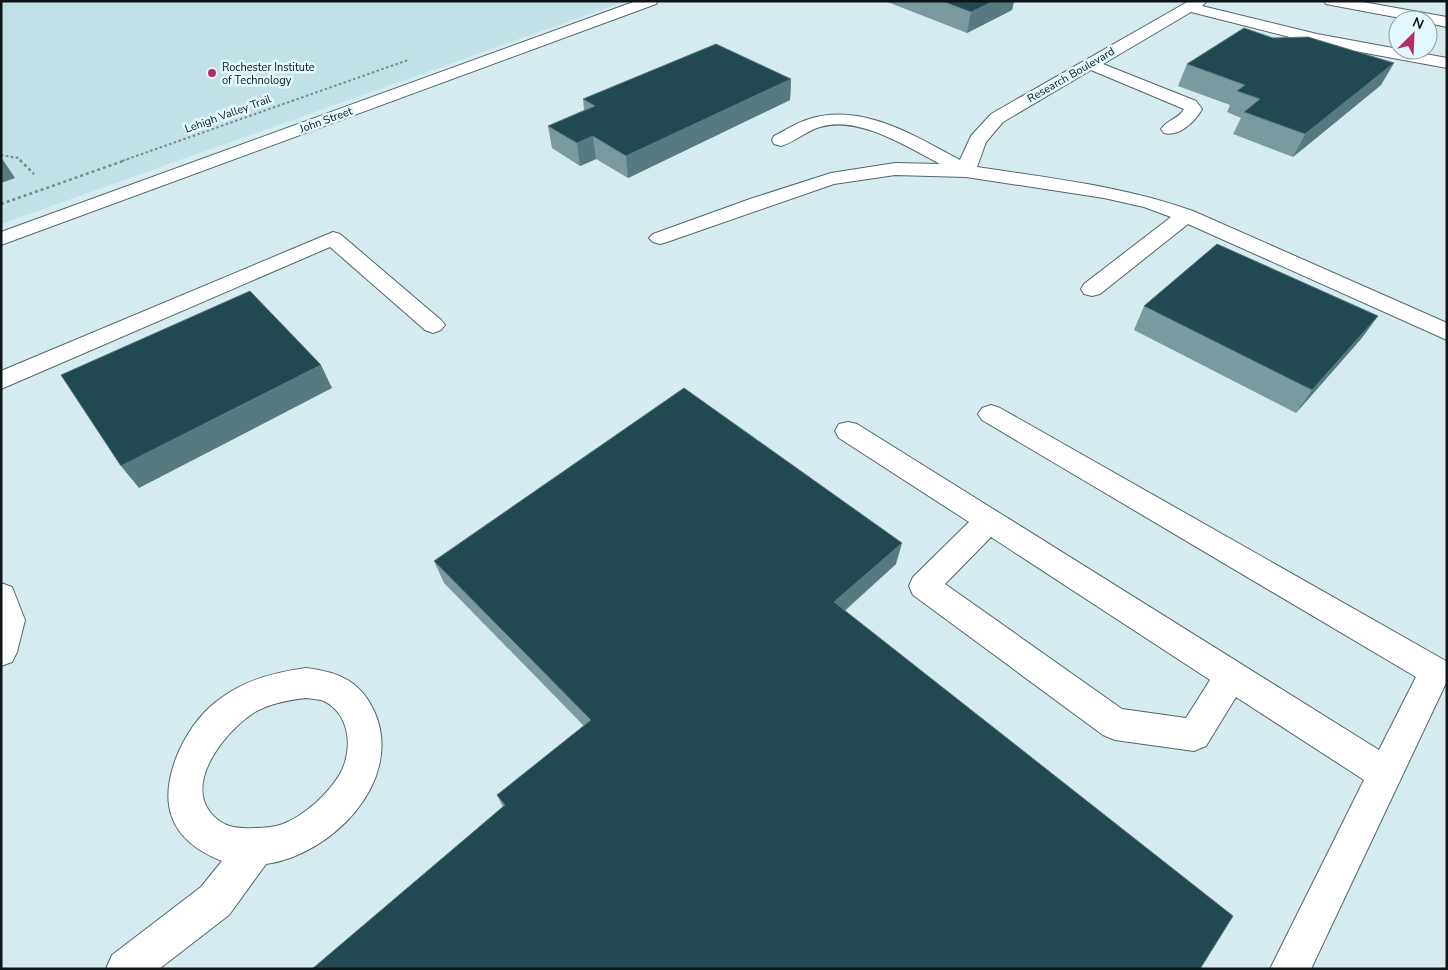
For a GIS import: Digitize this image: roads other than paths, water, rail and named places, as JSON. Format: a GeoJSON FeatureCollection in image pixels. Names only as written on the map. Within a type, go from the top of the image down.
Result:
{"type":"FeatureCollection","features":[{"type":"Feature","properties":{"kind":"street","name":"John Street"},"geometry":{"type":"LineString","coordinates":[[1,239],[651,1]]}},
{"type":"Feature","properties":{"kind":"street"},"geometry":{"type":"LineString","coordinates":[[1331,1],[1447,22]]}},
{"type":"Feature","properties":{"kind":"street"},"geometry":{"type":"LineString","coordinates":[[1195,4],[1249,24],[1321,40],[1447,63]]}},
{"type":"Feature","properties":{"kind":"street","name":"Research Boulevard"},"geometry":{"type":"LineString","coordinates":[[966,171],[974,145],[982,130],[997,118],[1195,4]]}},
{"type":"Feature","properties":{"kind":"street"},"geometry":{"type":"LineString","coordinates":[[1090,64],[1190,105],[1193,109],[1189,116],[1170,128]]}},
{"type":"Feature","properties":{"kind":"street"},"geometry":{"type":"LineString","coordinates":[[781,140],[820,121],[850,119],[866,123],[895,135],[966,171]]}},
{"type":"Feature","properties":{"kind":"street"},"geometry":{"type":"LineString","coordinates":[[660,238],[757,202],[831,179],[895,170],[966,171],[1104,192],[1150,202],[1186,215],[1447,332]]}},
{"type":"Feature","properties":{"kind":"street"},"geometry":{"type":"LineString","coordinates":[[1092,290],[1186,215]]}},
{"type":"Feature","properties":{"kind":"street"},"geometry":{"type":"LineString","coordinates":[[1,381],[333,238],[433,325]]}},
{"type":"Feature","properties":{"kind":"street"},"geometry":{"type":"LineString","coordinates":[[991,414],[1435,672],[1290,969]]}},
{"type":"Feature","properties":{"kind":"street"},"geometry":{"type":"LineString","coordinates":[[848,431],[1385,774]]}},
{"type":"Feature","properties":{"kind":"street"},"geometry":{"type":"LineString","coordinates":[[988,521],[924,586],[1114,724],[1194,734],[1231,676]]}},
{"type":"Feature","properties":{"kind":"street"},"geometry":{"type":"LineString","coordinates":[[1,596],[9,620],[1,652]]}},
{"type":"Feature","properties":{"kind":"street"},"geometry":{"type":"LineString","coordinates":[[126,969],[216,901],[255,848],[286,841],[317,824],[342,800],[359,773],[366,745],[363,720],[351,700],[331,688],[306,683],[278,686],[251,697],[226,715],[205,737],[191,762],[186,789],[190,814],[204,833],[227,845],[255,848]]}},
{"type":"Feature","properties":{"kind":"place","name":"Rochester Institute of Technology"},"geometry":{"type":"Point","coordinates":[212,73]}}]}
